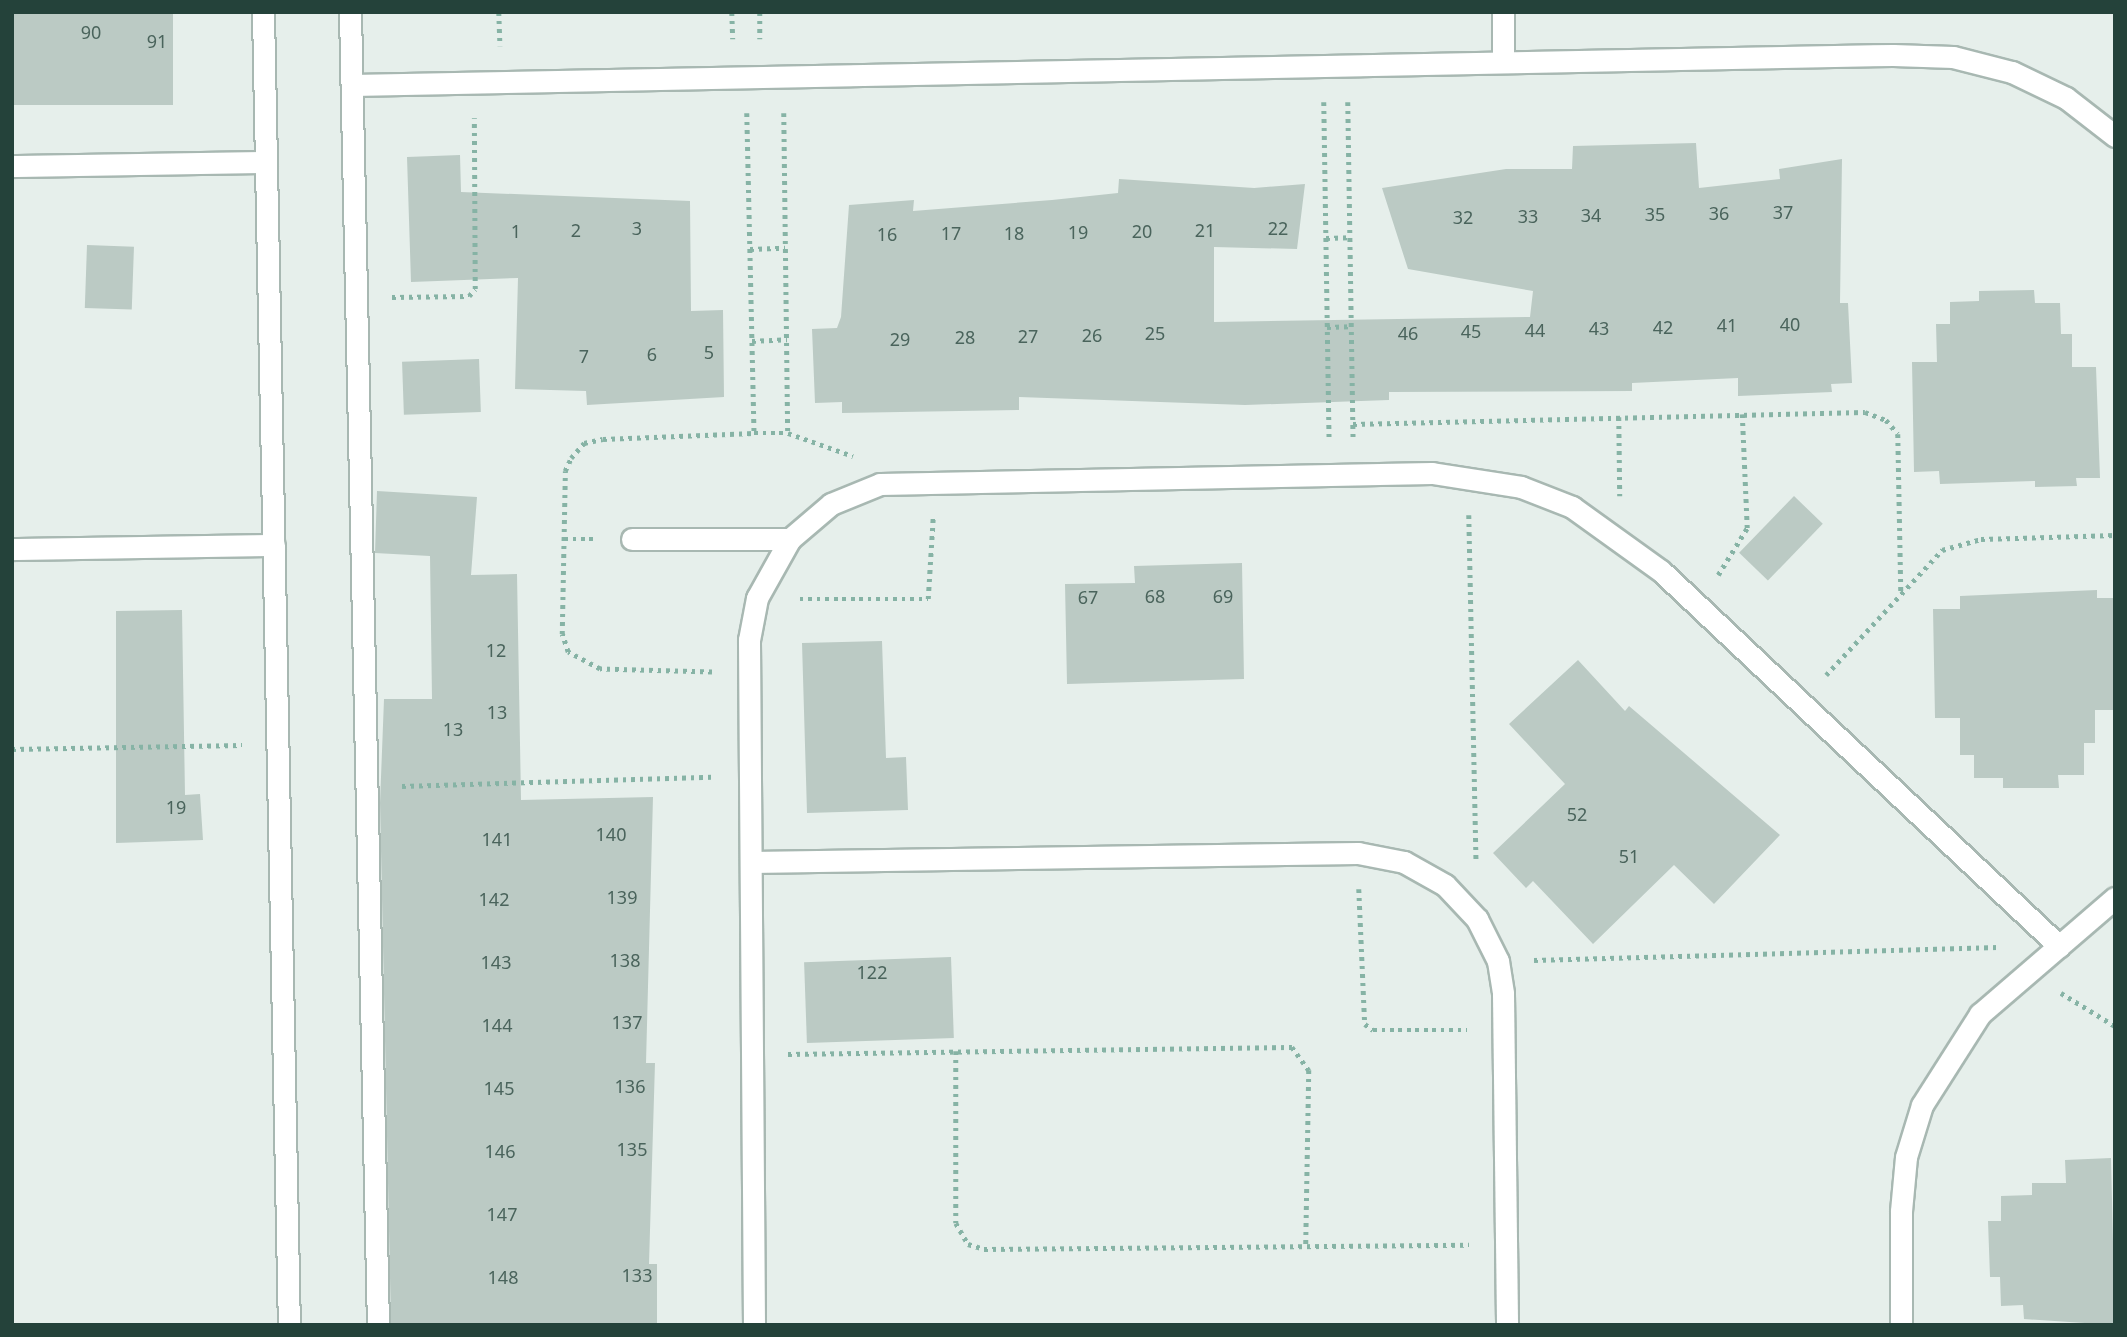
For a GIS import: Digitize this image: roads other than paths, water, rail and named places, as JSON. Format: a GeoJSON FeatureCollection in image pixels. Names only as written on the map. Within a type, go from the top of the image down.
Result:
{"type":"FeatureCollection","features":[{"type":"Feature","properties":{"kind":"street"},"geometry":{"type":"LineString","coordinates":[[263,12],[289,1325]]}},
{"type":"Feature","properties":{"kind":"street"},"geometry":{"type":"LineString","coordinates":[[350,12],[378,1325]]}},
{"type":"Feature","properties":{"kind":"street"},"geometry":{"type":"LineString","coordinates":[[1503,12],[1503,62]]}},
{"type":"Feature","properties":{"kind":"street"},"geometry":{"type":"LineString","coordinates":[[352,85],[1503,62],[1953,57],[2012,72],[2066,98],[2115,136]]}},
{"type":"Feature","properties":{"kind":"street"},"geometry":{"type":"LineString","coordinates":[[12,166],[266,162]]}},
{"type":"Feature","properties":{"kind":"street"},"geometry":{"type":"LineString","coordinates":[[754,1325],[749,640],[757,598],[790,539],[831,504],[880,484],[933,480],[1354,473],[1468,475],[1572,507],[1620,535],[1694,600],[2059,946]]}},
{"type":"Feature","properties":{"kind":"street"},"geometry":{"type":"LineString","coordinates":[[632,539],[790,539]]}},
{"type":"Feature","properties":{"kind":"street"},"geometry":{"type":"LineString","coordinates":[[12,550],[274,545]]}},
{"type":"Feature","properties":{"kind":"street"},"geometry":{"type":"LineString","coordinates":[[751,862],[1358,853],[1404,862],[1445,885],[1477,919],[1498,961],[1506,1029],[1507,1325]]}},
{"type":"Feature","properties":{"kind":"street"},"geometry":{"type":"LineString","coordinates":[[1901,1325],[1900,1211],[1906,1157],[1923,1105],[1980,1014],[2115,898]]}}]}
